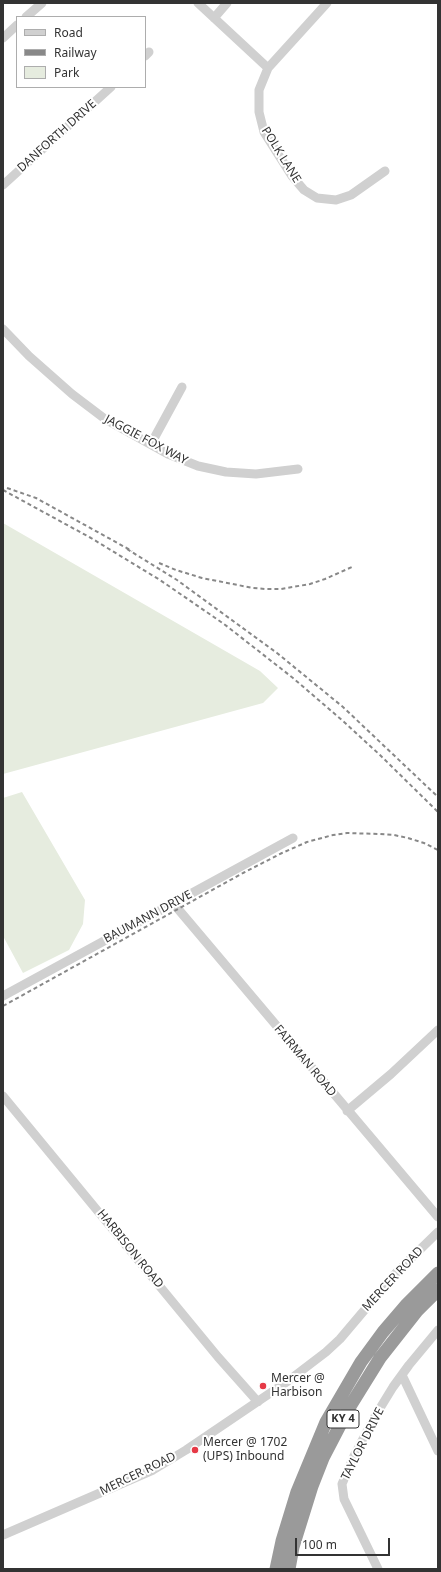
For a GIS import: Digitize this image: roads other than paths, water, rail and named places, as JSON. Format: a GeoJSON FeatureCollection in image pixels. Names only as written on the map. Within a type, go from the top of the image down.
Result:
{"type":"FeatureCollection","features":[{"type":"Feature","properties":{"kind":"highway","name":"KY 4"},"geometry":{"type":"LineString","coordinates":[[276,1569],[282,1540],[297,1492],[326,1422],[362,1362],[383,1332],[407,1304],[438,1272]]}},
{"type":"Feature","properties":{"kind":"highway","name":"KY 4"},"geometry":{"type":"LineString","coordinates":[[289,1569],[293,1546],[312,1486],[323,1458],[349,1408],[365,1380],[385,1352],[418,1311],[438,1290]]}},
{"type":"Feature","properties":{"kind":"street"},"geometry":{"type":"LineString","coordinates":[[27,16],[42,3]]}},
{"type":"Feature","properties":{"kind":"street"},"geometry":{"type":"LineString","coordinates":[[198,3],[268,68]]}},
{"type":"Feature","properties":{"kind":"street"},"geometry":{"type":"LineString","coordinates":[[214,18],[227,3]]}},
{"type":"Feature","properties":{"kind":"street","name":"POLK LANE"},"geometry":{"type":"LineString","coordinates":[[327,3],[268,68],[259,90],[259,112],[264,132],[292,176],[304,190],[317,198],[336,200],[351,195],[385,171]]}},
{"type":"Feature","properties":{"kind":"street"},"geometry":{"type":"LineString","coordinates":[[3,38],[16,27]]}},
{"type":"Feature","properties":{"kind":"street","name":"DANFORTH DRIVE"},"geometry":{"type":"LineString","coordinates":[[3,185],[110,88]]}},
{"type":"Feature","properties":{"kind":"street","name":"JAGGIE FOX WAY"},"geometry":{"type":"LineString","coordinates":[[3,329],[29,356],[72,394],[105,419],[124,431],[184,461],[198,466],[226,472],[256,474],[298,469]]}},
{"type":"Feature","properties":{"kind":"street"},"geometry":{"type":"LineString","coordinates":[[150,444],[182,387]]}},
{"type":"Feature","properties":{"kind":"street","name":"BAUMANN DRIVE"},"geometry":{"type":"LineString","coordinates":[[3,996],[293,838]]}},
{"type":"Feature","properties":{"kind":"street","name":"FAIRMAN ROAD"},"geometry":{"type":"LineString","coordinates":[[173,903],[438,1217]]}},
{"type":"Feature","properties":{"kind":"street"},"geometry":{"type":"LineString","coordinates":[[347,1111],[391,1074],[438,1030]]}},
{"type":"Feature","properties":{"kind":"street","name":"HARBISON ROAD"},"geometry":{"type":"LineString","coordinates":[[3,1096],[218,1357],[258,1402]]}},
{"type":"Feature","properties":{"kind":"street","name":"MERCER ROAD"},"geometry":{"type":"LineString","coordinates":[[3,1535],[153,1470],[258,1402],[326,1352],[340,1339],[396,1274],[438,1232]]}},
{"type":"Feature","properties":{"kind":"street","name":"TAYLOR DRIVE"},"geometry":{"type":"LineString","coordinates":[[378,1569],[344,1500],[342,1484],[354,1456],[374,1418],[402,1375],[438,1330]]}},
{"type":"Feature","properties":{"kind":"street"},"geometry":{"type":"LineString","coordinates":[[402,1375],[438,1451]]}},
{"type":"Feature","properties":{"kind":"railway"},"geometry":{"type":"LineString","coordinates":[[7,488],[36,498],[132,551]]}},
{"type":"Feature","properties":{"kind":"railway"},"geometry":{"type":"LineString","coordinates":[[3,490],[91,538],[160,580],[224,624],[293,678],[343,721],[438,812]]}},
{"type":"Feature","properties":{"kind":"railway"},"geometry":{"type":"LineString","coordinates":[[127,549],[177,580],[277,653],[343,707],[438,797]]}},
{"type":"Feature","properties":{"kind":"railway"},"geometry":{"type":"LineString","coordinates":[[159,563],[202,578],[265,589],[281,589],[310,584],[352,567]]}},
{"type":"Feature","properties":{"kind":"railway"},"geometry":{"type":"LineString","coordinates":[[3,1006],[243,873],[307,842],[347,833],[380,834],[408,838],[424,843],[438,850]]}},
{"type":"Feature","properties":{"kind":"place","name":"Mercer @ Harbison"},"geometry":{"type":"Point","coordinates":[263,1386]}},
{"type":"Feature","properties":{"kind":"place","name":"Mercer @ 1702 (UPS) Inbound"},"geometry":{"type":"Point","coordinates":[195,1450]}}]}
